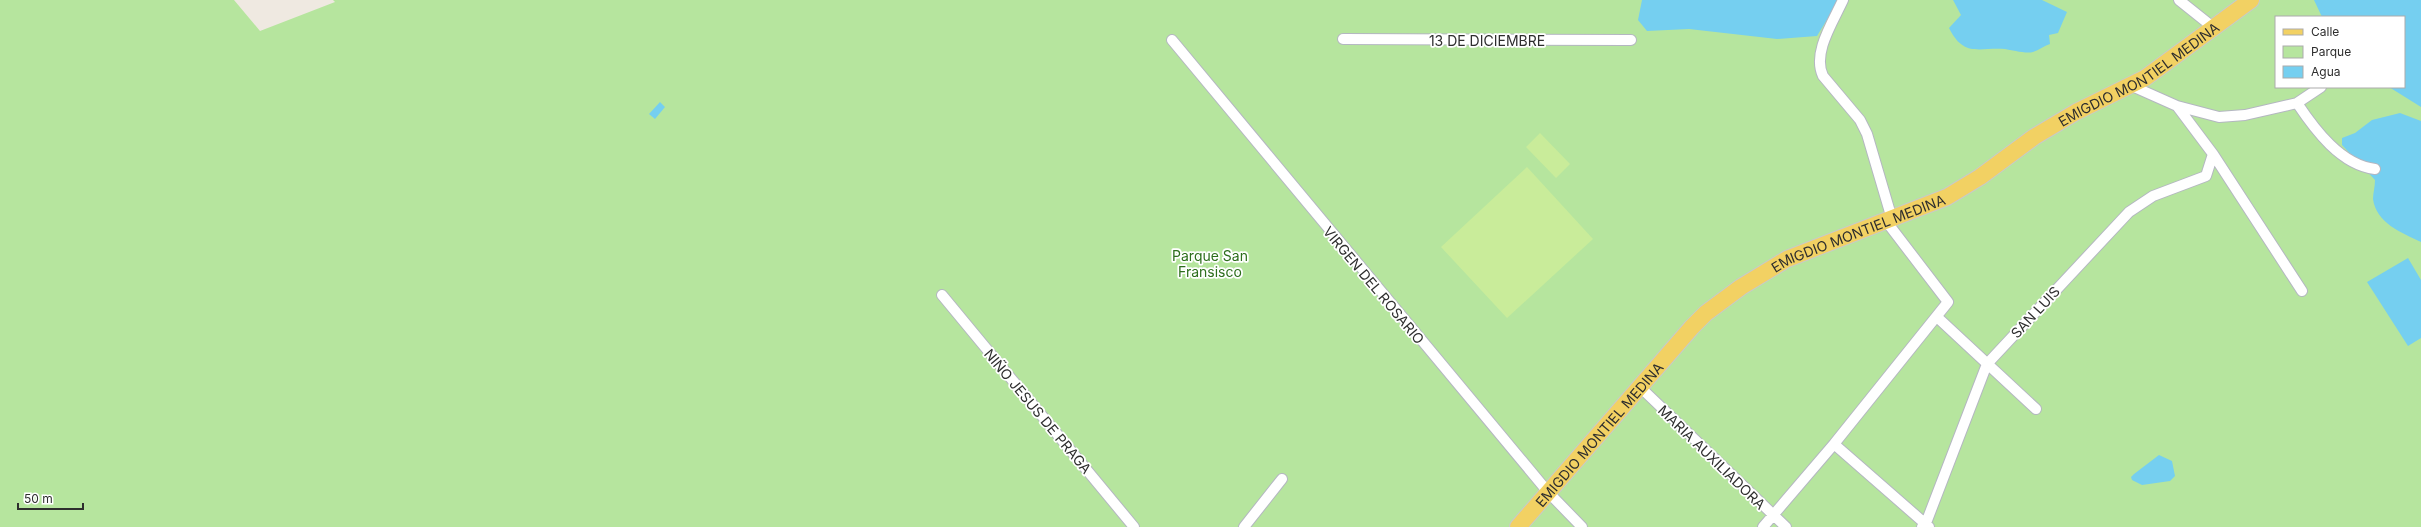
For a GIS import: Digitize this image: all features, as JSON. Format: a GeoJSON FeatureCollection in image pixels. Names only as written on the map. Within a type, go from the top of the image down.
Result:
{"type":"FeatureCollection","features":[{"type":"Feature","properties":{"kind":"main road","name":"EMIGDIO MONTIEL MEDINA"},"geometry":{"type":"LineString","coordinates":[[1518,527],[1639,386],[1702,316],[1741,287],[1787,259],[1947,197],[1980,177],[2034,137],[2076,112],[2132,86],[2251,0]]}},
{"type":"Feature","properties":{"kind":"street"},"geometry":{"type":"LineString","coordinates":[[1763,527],[1939,319],[1948,302],[1889,220],[1867,134],[1860,120],[1823,76],[1820,68],[1819,61],[1825,41],[1843,0]]}},
{"type":"Feature","properties":{"kind":"street"},"geometry":{"type":"LineString","coordinates":[[2179,0],[2214,28]]}},
{"type":"Feature","properties":{"kind":"street","name":"13 DE DICIEMBRE"},"geometry":{"type":"LineString","coordinates":[[1343,39],[1631,40]]}},
{"type":"Feature","properties":{"kind":"street","name":"VIRGEN DEL ROSARIO"},"geometry":{"type":"LineString","coordinates":[[1172,40],[1548,492],[1582,527]]}},
{"type":"Feature","properties":{"kind":"street"},"geometry":{"type":"LineString","coordinates":[[2132,86],[2177,106],[2219,117],[2260,113],[2297,103],[2320,88]]}},
{"type":"Feature","properties":{"kind":"street"},"geometry":{"type":"LineString","coordinates":[[2297,103],[2312,126],[2340,153],[2361,167],[2375,169]]}},
{"type":"Feature","properties":{"kind":"street"},"geometry":{"type":"LineString","coordinates":[[2177,106],[2213,154],[2253,218],[2302,291]]}},
{"type":"Feature","properties":{"kind":"street","name":"SAN LUIS"},"geometry":{"type":"LineString","coordinates":[[1926,526],[1987,364],[2129,212],[2153,196],[2206,176],[2213,154]]}},
{"type":"Feature","properties":{"kind":"street","name":"NIÑO JESUS DE PRAGA"},"geometry":{"type":"LineString","coordinates":[[942,295],[1134,527]]}},
{"type":"Feature","properties":{"kind":"street"},"geometry":{"type":"LineString","coordinates":[[1939,319],[2036,409]]}},
{"type":"Feature","properties":{"kind":"street","name":"MARIA AUXILIADORA"},"geometry":{"type":"LineString","coordinates":[[1639,386],[1786,527]]}},
{"type":"Feature","properties":{"kind":"street"},"geometry":{"type":"LineString","coordinates":[[1834,444],[1926,526]]}},
{"type":"Feature","properties":{"kind":"street"},"geometry":{"type":"LineString","coordinates":[[1244,527],[1282,479]]}},
{"type":"Feature","properties":{"kind":"green space","name":"Parque San Fransisco"},"geometry":{"type":"Polygon","coordinates":[[[0,0],[234,0],[260,31],[335,2],[333,0],[2414,0],[2421,8],[2421,527],[0,527],[0,0]]]}},
{"type":"Feature","properties":{"kind":"green space"},"geometry":{"type":"Polygon","coordinates":[[[1540,133],[1570,164],[1556,178],[1526,147],[1540,133]]]}},
{"type":"Feature","properties":{"kind":"green space"},"geometry":{"type":"Polygon","coordinates":[[[1527,167],[1593,239],[1507,318],[1441,247],[1527,167]]]}},
{"type":"Feature","properties":{"kind":"water"},"geometry":{"type":"Polygon","coordinates":[[[1642,0],[1839,0],[1817,36],[1777,39],[1689,29],[1647,31],[1638,20],[1642,0]]]}},
{"type":"Feature","properties":{"kind":"water"},"geometry":{"type":"Polygon","coordinates":[[[1953,0],[2042,0],[2067,12],[2058,33],[2049,35],[2050,44],[2035,51],[2027,53],[2005,49],[1973,49],[1960,44],[1949,28],[1961,15],[1953,0]]]}},
{"type":"Feature","properties":{"kind":"water"},"geometry":{"type":"Polygon","coordinates":[[[2314,0],[2421,0],[2421,107],[2391,88],[2405,88],[2405,16],[2322,16],[2314,0]]]}},
{"type":"Feature","properties":{"kind":"water"},"geometry":{"type":"Polygon","coordinates":[[[660,102],[665,107],[655,119],[649,114],[660,102]]]}},
{"type":"Feature","properties":{"kind":"water"},"geometry":{"type":"Polygon","coordinates":[[[2400,113],[2421,121],[2421,242],[2398,231],[2384,221],[2379,215],[2373,199],[2375,180],[2342,145],[2342,138],[2355,133],[2372,120],[2400,113]]]}},
{"type":"Feature","properties":{"kind":"water"},"geometry":{"type":"Polygon","coordinates":[[[2408,258],[2421,280],[2421,338],[2408,346],[2367,282],[2408,258]]]}},
{"type":"Feature","properties":{"kind":"water"},"geometry":{"type":"Polygon","coordinates":[[[2159,455],[2172,461],[2175,476],[2170,481],[2142,485],[2132,480],[2131,477],[2134,474],[2159,455]]]}}]}
